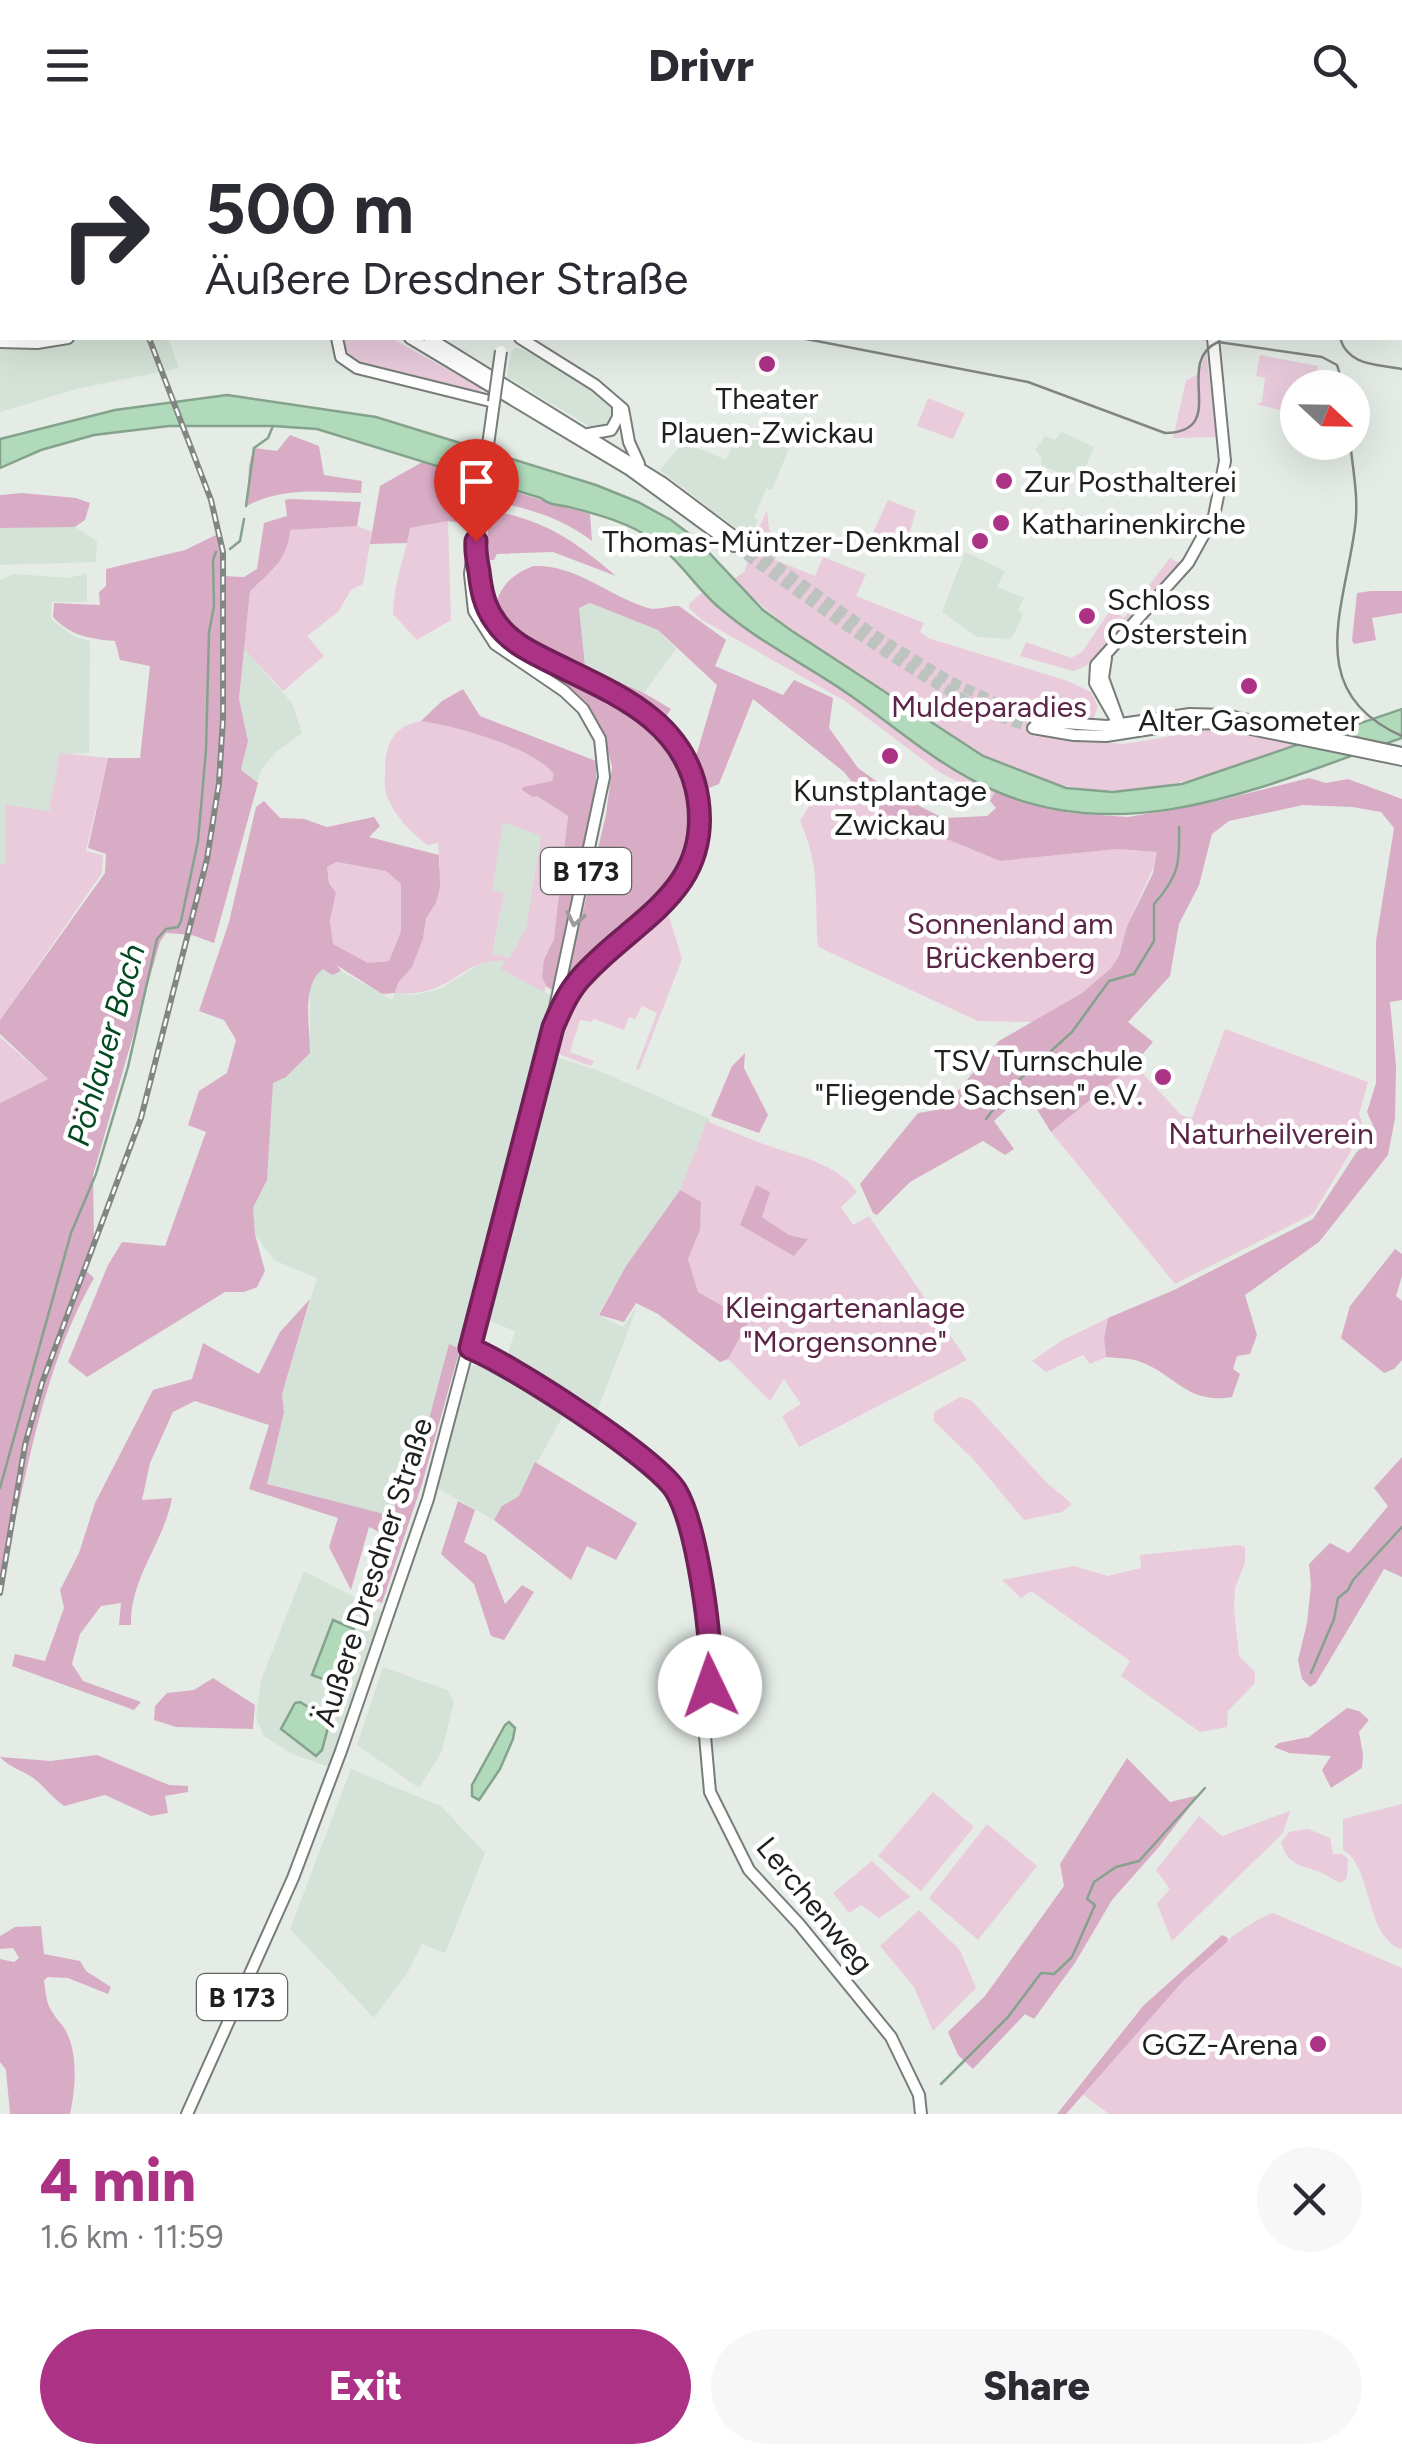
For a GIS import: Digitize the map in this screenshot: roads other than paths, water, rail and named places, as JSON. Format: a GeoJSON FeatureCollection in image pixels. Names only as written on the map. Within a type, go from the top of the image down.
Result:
{"type":"FeatureCollection","features":[{"type":"Feature","properties":{"kind":"main road"},"geometry":{"type":"LineString","coordinates":[[0,342],[56,340]]}},
{"type":"Feature","properties":{"kind":"main road"},"geometry":{"type":"LineString","coordinates":[[337,340],[337,348],[348,364],[494,402]]}},
{"type":"Feature","properties":{"kind":"main road"},"geometry":{"type":"LineString","coordinates":[[414,340],[630,470],[737,543],[642,469],[432,340]]}},
{"type":"Feature","properties":{"kind":"main road","name":"B 173"},"geometry":{"type":"LineString","coordinates":[[494,402],[503,340]]}},
{"type":"Feature","properties":{"kind":"main road"},"geometry":{"type":"LineString","coordinates":[[523,340],[618,404],[642,469]]}},
{"type":"Feature","properties":{"kind":"main road"},"geometry":{"type":"LineString","coordinates":[[1120,730],[1094,674],[1098,662],[1188,563],[1217,507],[1225,461],[1214,340]]}},
{"type":"Feature","properties":{"kind":"main road","name":"Äußere Dresdner Straße"},"geometry":{"type":"LineString","coordinates":[[187,2114],[259,1957],[334,1769],[428,1499],[566,987],[604,777],[600,739],[575,700],[505,653],[480,624],[470,585],[494,402]]}},
{"type":"Feature","properties":{"kind":"main road"},"geometry":{"type":"LineString","coordinates":[[588,434],[606,433],[614,427],[618,404]]}},
{"type":"Feature","properties":{"kind":"main road","name":"Äußere Dresdner Straße"},"geometry":{"type":"LineString","coordinates":[[474,554],[485,601],[504,633],[536,655],[652,716],[675,741],[696,787],[697,836],[679,886],[660,910],[566,987]]}},
{"type":"Feature","properties":{"kind":"main road"},"geometry":{"type":"LineString","coordinates":[[1108,652],[1102,674],[1117,710],[1120,730]]}},
{"type":"Feature","properties":{"kind":"main road"},"geometry":{"type":"LineString","coordinates":[[1090,726],[1101,715],[1103,700]]}},
{"type":"Feature","properties":{"kind":"main road"},"geometry":{"type":"LineString","coordinates":[[1208,714],[1279,726],[1402,757],[1260,730],[1196,723],[1074,735],[1034,724],[1120,730],[1208,714]]}},
{"type":"Feature","properties":{"kind":"main road","name":"Lerchenweg"},"geometry":{"type":"LineString","coordinates":[[470,1348],[630,1449],[660,1472],[676,1492],[688,1522],[712,1666],[706,1736],[710,1792],[749,1870],[799,1924],[891,2038],[919,2095],[921,2114]]}},
{"type":"Feature","properties":{"kind":"waterway","name":"Pöhlauer Bach"},"geometry":{"type":"LineString","coordinates":[[246,506],[254,448],[268,438],[273,426]]}},
{"type":"Feature","properties":{"kind":"waterway","name":"Pöhlauer Bach"},"geometry":{"type":"LineString","coordinates":[[230,549],[240,541],[244,519]]}},
{"type":"Feature","properties":{"kind":"waterway","name":"Pöhlauer Bach"},"geometry":{"type":"LineString","coordinates":[[0,1488],[71,1233],[96,1174],[128,1067],[157,939],[181,921],[198,841],[216,552]]}},
{"type":"Feature","properties":{"kind":"waterway"},"geometry":{"type":"LineString","coordinates":[[986,1119],[1010,1088],[1072,1032],[1109,981],[1134,974],[1154,941],[1154,904],[1176,868],[1179,827]]}},
{"type":"Feature","properties":{"kind":"waterway"},"geometry":{"type":"LineString","coordinates":[[1311,1673],[1334,1619],[1338,1598],[1402,1527]]}},
{"type":"Feature","properties":{"kind":"waterway"},"geometry":{"type":"LineString","coordinates":[[941,2084],[1008,2017],[1041,1973],[1054,1974],[1072,1957],[1095,1905],[1087,1899],[1094,1882],[1116,1867],[1139,1861],[1205,1788]]}},
{"type":"Feature","properties":{"kind":"tunnel"},"geometry":{"type":"LineString","coordinates":[[739,540],[881,639],[950,681],[1036,721]]}},
{"type":"Feature","properties":{"kind":"tunnel"},"geometry":{"type":"LineString","coordinates":[[734,546],[927,678],[992,713],[1033,728]]}},
{"type":"Feature","properties":{"kind":"tram line"},"geometry":{"type":"LineString","coordinates":[[811,340],[1028,382],[1165,433],[1184,430],[1195,421],[1200,365],[1205,352],[1218,342],[1322,357],[1339,370]]}},
{"type":"Feature","properties":{"kind":"tram line"},"geometry":{"type":"LineString","coordinates":[[1341,340],[1357,359],[1402,369]]}},
{"type":"Feature","properties":{"kind":"tram line"},"geometry":{"type":"LineString","coordinates":[[1352,460],[1356,517],[1339,617],[1337,645],[1341,672],[1351,696],[1371,718],[1402,736]]}},
{"type":"Feature","properties":{"kind":"railway"},"geometry":{"type":"LineString","coordinates":[[0,1593],[25,1445],[42,1383],[141,1118],[207,859],[219,783],[223,552],[211,500],[150,340]]}},
{"type":"Feature","properties":{"kind":"place","name":"Theater Plauen-Zwickau"},"geometry":{"type":"Point","coordinates":[767,364]}},
{"type":"Feature","properties":{"kind":"place","name":"Zur Posthalterei"},"geometry":{"type":"Point","coordinates":[1004,481]}},
{"type":"Feature","properties":{"kind":"place","name":"Katharinenkirche"},"geometry":{"type":"Point","coordinates":[1001,523]}},
{"type":"Feature","properties":{"kind":"place","name":"Thomas-Müntzer-Denkmal"},"geometry":{"type":"Point","coordinates":[980,541]}},
{"type":"Feature","properties":{"kind":"place","name":"Schloss Osterstein"},"geometry":{"type":"Point","coordinates":[1087,616]}},
{"type":"Feature","properties":{"kind":"place","name":"Alter Gasometer"},"geometry":{"type":"Point","coordinates":[1249,686]}},
{"type":"Feature","properties":{"kind":"place","name":"Kunstplantage Zwickau"},"geometry":{"type":"Point","coordinates":[890,756]}},
{"type":"Feature","properties":{"kind":"place","name":"TSV Turnschule \"Fliegende Sachsen\" e.V."},"geometry":{"type":"Point","coordinates":[1163,1077]}},
{"type":"Feature","properties":{"kind":"place","name":"GGZ-Arena"},"geometry":{"type":"Point","coordinates":[1318,2044]}},
{"type":"Feature","properties":{"kind":"park label","name":"Muldeparadies"},"geometry":{"type":"Point","coordinates":[989,706]}},
{"type":"Feature","properties":{"kind":"park label","name":"Sonnenland am Brückenberg"},"geometry":{"type":"Point","coordinates":[1010,940]}},
{"type":"Feature","properties":{"kind":"park label","name":"Naturheilverein"},"geometry":{"type":"Point","coordinates":[1271,1133]}},
{"type":"Feature","properties":{"kind":"park label","name":"Kleingartenanlage \"Morgensonne\""},"geometry":{"type":"Point","coordinates":[845,1324]}}]}
